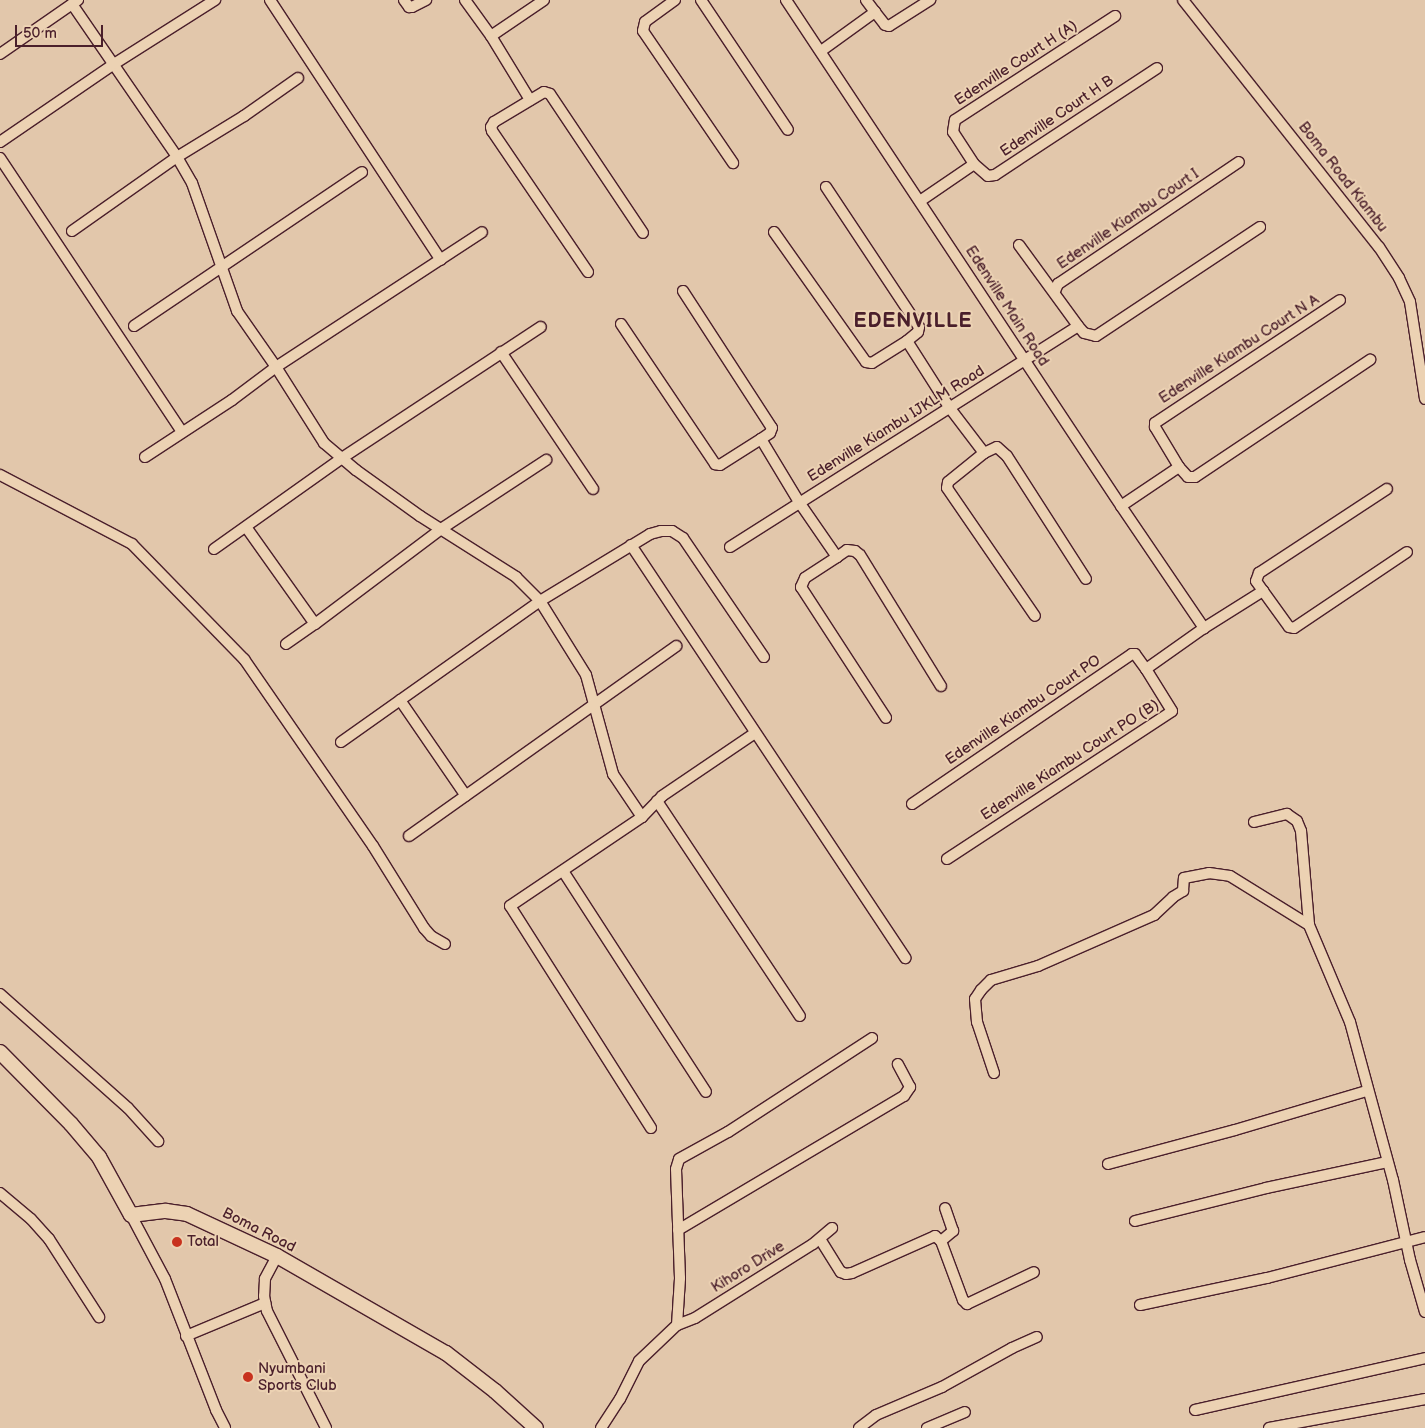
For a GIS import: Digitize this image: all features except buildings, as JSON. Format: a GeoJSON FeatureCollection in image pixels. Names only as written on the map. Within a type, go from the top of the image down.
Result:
{"type":"FeatureCollection","features":[{"type":"Feature","properties":{"kind":"main road"},"geometry":{"type":"LineString","coordinates":[[0,1052],[70,1124],[99,1157],[131,1215]]}},
{"type":"Feature","properties":{"kind":"main road","name":"Boma Road"},"geometry":{"type":"LineString","coordinates":[[131,1215],[166,1211],[187,1214],[276,1256],[446,1352],[495,1391],[536,1428]]}},
{"type":"Feature","properties":{"kind":"street"},"geometry":{"type":"LineString","coordinates":[[0,142],[114,64],[215,0]]}},
{"type":"Feature","properties":{"kind":"street"},"geometry":{"type":"LineString","coordinates":[[270,0],[440,260]]}},
{"type":"Feature","properties":{"kind":"street"},"geometry":{"type":"LineString","coordinates":[[404,0],[409,7],[412,7],[426,0]]}},
{"type":"Feature","properties":{"kind":"street"},"geometry":{"type":"LineString","coordinates":[[465,0],[491,36],[530,100]]}},
{"type":"Feature","properties":{"kind":"street"},"geometry":{"type":"LineString","coordinates":[[491,36],[544,0]]}},
{"type":"Feature","properties":{"kind":"street"},"geometry":{"type":"LineString","coordinates":[[675,0],[645,22],[643,31],[732,164]]}},
{"type":"Feature","properties":{"kind":"street"},"geometry":{"type":"LineString","coordinates":[[701,0],[788,130]]}},
{"type":"Feature","properties":{"kind":"street","name":"Edenville Main Road"},"geometry":{"type":"LineString","coordinates":[[786,0],[1120,506],[1204,628]]}},
{"type":"Feature","properties":{"kind":"street"},"geometry":{"type":"LineString","coordinates":[[866,0],[885,25],[889,26],[930,0]]}},
{"type":"Feature","properties":{"kind":"street","name":"Boma Road Kiambu"},"geometry":{"type":"LineString","coordinates":[[1182,0],[1379,247],[1399,278],[1410,302],[1425,399]]}},
{"type":"Feature","properties":{"kind":"street"},"geometry":{"type":"LineString","coordinates":[[0,54],[75,2],[114,64],[177,157],[192,183],[237,311],[276,367],[324,443],[381,489],[516,577],[540,601],[586,676],[613,774],[642,818]]}},
{"type":"Feature","properties":{"kind":"street"},"geometry":{"type":"LineString","coordinates":[[821,51],[875,12]]}},
{"type":"Feature","properties":{"kind":"street","name":"Edenville Court H (A)"},"geometry":{"type":"LineString","coordinates":[[974,164],[953,132],[955,120],[1115,16]]}},
{"type":"Feature","properties":{"kind":"street","name":"Edenville Court H B"},"geometry":{"type":"LineString","coordinates":[[974,164],[988,176],[995,176],[1157,68]]}},
{"type":"Feature","properties":{"kind":"street"},"geometry":{"type":"LineString","coordinates":[[72,231],[177,157],[244,116],[298,78]]}},
{"type":"Feature","properties":{"kind":"street"},"geometry":{"type":"LineString","coordinates":[[588,272],[491,127],[494,122],[544,92],[550,94],[643,233]]}},
{"type":"Feature","properties":{"kind":"street"},"geometry":{"type":"LineString","coordinates":[[0,158],[182,432]]}},
{"type":"Feature","properties":{"kind":"street","name":"Edenville Kiambu Court I"},"geometry":{"type":"LineString","coordinates":[[1078,326],[1054,291],[1058,284],[1239,162]]}},
{"type":"Feature","properties":{"kind":"street"},"geometry":{"type":"LineString","coordinates":[[920,201],[974,164]]}},
{"type":"Feature","properties":{"kind":"street"},"geometry":{"type":"LineString","coordinates":[[134,326],[362,172]]}},
{"type":"Feature","properties":{"kind":"street"},"geometry":{"type":"LineString","coordinates":[[774,232],[866,362],[872,363],[918,332],[919,327],[826,187]]}},
{"type":"Feature","properties":{"kind":"street"},"geometry":{"type":"LineString","coordinates":[[1078,326],[1090,336],[1100,335],[1260,227]]}},
{"type":"Feature","properties":{"kind":"street"},"geometry":{"type":"LineString","coordinates":[[145,457],[232,400],[276,367],[482,232]]}},
{"type":"Feature","properties":{"kind":"street"},"geometry":{"type":"LineString","coordinates":[[1020,245],[1046,283],[1054,291]]}},
{"type":"Feature","properties":{"kind":"street"},"geometry":{"type":"LineString","coordinates":[[621,324],[715,464],[720,465],[770,433],[772,428],[683,290]]}},
{"type":"Feature","properties":{"kind":"street","name":"Edenville Kiambu Court N A"},"geometry":{"type":"LineString","coordinates":[[1179,466],[1154,427],[1155,423],[1340,300]]}},
{"type":"Feature","properties":{"kind":"street","name":"Edenville Kiambu IJKLM Road"},"geometry":{"type":"LineString","coordinates":[[730,547],[1078,326]]}},
{"type":"Feature","properties":{"kind":"street"},"geometry":{"type":"LineString","coordinates":[[214,549],[342,458],[541,327]]}},
{"type":"Feature","properties":{"kind":"street"},"geometry":{"type":"LineString","coordinates":[[907,341],[948,407],[984,453]]}},
{"type":"Feature","properties":{"kind":"street"},"geometry":{"type":"LineString","coordinates":[[501,352],[593,489]]}},
{"type":"Feature","properties":{"kind":"street"},"geometry":{"type":"LineString","coordinates":[[1120,506],[1179,466],[1188,477],[1195,477],[1370,360]]}},
{"type":"Feature","properties":{"kind":"street"},"geometry":{"type":"LineString","coordinates":[[761,439],[799,502],[837,557]]}},
{"type":"Feature","properties":{"kind":"street"},"geometry":{"type":"LineString","coordinates":[[1034,616],[947,488],[948,482],[984,453],[997,447],[1002,450],[1086,578]]}},
{"type":"Feature","properties":{"kind":"street"},"geometry":{"type":"LineString","coordinates":[[286,644],[441,529],[546,460]]}},
{"type":"Feature","properties":{"kind":"street"},"geometry":{"type":"LineString","coordinates":[[0,475],[132,544],[244,659],[373,846],[424,928],[431,936],[445,944]]}},
{"type":"Feature","properties":{"kind":"street"},"geometry":{"type":"LineString","coordinates":[[1387,489],[1258,573],[1256,581],[1289,626],[1294,628],[1407,552]]}},
{"type":"Feature","properties":{"kind":"street"},"geometry":{"type":"LineString","coordinates":[[246,527],[315,624]]}},
{"type":"Feature","properties":{"kind":"street"},"geometry":{"type":"LineString","coordinates":[[341,742],[540,601],[650,534],[661,531],[672,531],[683,538],[764,657]]}},
{"type":"Feature","properties":{"kind":"street"},"geometry":{"type":"LineString","coordinates":[[631,545],[905,958]]}},
{"type":"Feature","properties":{"kind":"street"},"geometry":{"type":"LineString","coordinates":[[886,718],[801,587],[805,578],[847,550],[855,551],[860,555],[941,686]]}},
{"type":"Feature","properties":{"kind":"street"},"geometry":{"type":"LineString","coordinates":[[1146,669],[1204,628],[1263,591]]}},
{"type":"Feature","properties":{"kind":"street"},"geometry":{"type":"LineString","coordinates":[[409,836],[676,646]]}},
{"type":"Feature","properties":{"kind":"street","name":"Edenville Kiambu Court PO"},"geometry":{"type":"LineString","coordinates":[[912,804],[1132,654],[1135,654],[1146,669]]}},
{"type":"Feature","properties":{"kind":"street","name":"Edenville Kiambu Court PO (B)"},"geometry":{"type":"LineString","coordinates":[[947,860],[1172,712],[1146,669]]}},
{"type":"Feature","properties":{"kind":"street"},"geometry":{"type":"LineString","coordinates":[[400,700],[466,796]]}},
{"type":"Feature","properties":{"kind":"street"},"geometry":{"type":"LineString","coordinates":[[652,1128],[510,906],[642,818],[657,801],[755,733]]}},
{"type":"Feature","properties":{"kind":"street"},"geometry":{"type":"LineString","coordinates":[[657,801],[800,1016]]}},
{"type":"Feature","properties":{"kind":"street"},"geometry":{"type":"LineString","coordinates":[[1254,822],[1287,814],[1297,821],[1301,831],[1309,926],[1350,1022],[1425,1312]]}},
{"type":"Feature","properties":{"kind":"street"},"geometry":{"type":"LineString","coordinates":[[563,871],[706,1092]]}},
{"type":"Feature","properties":{"kind":"street"},"geometry":{"type":"LineString","coordinates":[[994,1073],[977,1022],[975,1000],[980,990],[991,980],[1038,966],[1154,915],[1173,897],[1183,891],[1184,878],[1209,874],[1230,876],[1309,926]]}},
{"type":"Feature","properties":{"kind":"street"},"geometry":{"type":"LineString","coordinates":[[0,994],[122,1102],[158,1141]]}},
{"type":"Feature","properties":{"kind":"street"},"geometry":{"type":"LineString","coordinates":[[677,1325],[680,1313],[676,1170],[679,1159],[728,1132],[872,1038]]}},
{"type":"Feature","properties":{"kind":"street"},"geometry":{"type":"LineString","coordinates":[[678,1230],[904,1096],[910,1087],[898,1064]]}},
{"type":"Feature","properties":{"kind":"street"},"geometry":{"type":"LineString","coordinates":[[1108,1164],[1235,1130],[1367,1091]]}},
{"type":"Feature","properties":{"kind":"street"},"geometry":{"type":"LineString","coordinates":[[1135,1221],[1266,1188],[1387,1162]]}},
{"type":"Feature","properties":{"kind":"street"},"geometry":{"type":"LineString","coordinates":[[0,1193],[31,1219],[49,1239],[99,1317]]}},
{"type":"Feature","properties":{"kind":"street"},"geometry":{"type":"LineString","coordinates":[[942,1241],[953,1231],[945,1208]]}},
{"type":"Feature","properties":{"kind":"street"},"geometry":{"type":"LineString","coordinates":[[131,1215],[164,1279],[216,1410],[225,1428]]}},
{"type":"Feature","properties":{"kind":"street","name":"Kihoro Drive"},"geometry":{"type":"LineString","coordinates":[[601,1428],[620,1399],[639,1361],[677,1325],[694,1318],[820,1239],[832,1228]]}},
{"type":"Feature","properties":{"kind":"street"},"geometry":{"type":"LineString","coordinates":[[820,1239],[841,1272],[852,1274],[930,1236],[935,1236],[942,1241],[963,1300],[967,1304],[1034,1272]]}},
{"type":"Feature","properties":{"kind":"street"},"geometry":{"type":"LineString","coordinates":[[1140,1305],[1267,1278],[1425,1237]]}},
{"type":"Feature","properties":{"kind":"street"},"geometry":{"type":"LineString","coordinates":[[276,1256],[265,1279],[265,1303],[270,1317],[326,1428]]}},
{"type":"Feature","properties":{"kind":"street"},"geometry":{"type":"LineString","coordinates":[[186,1336],[265,1303]]}},
{"type":"Feature","properties":{"kind":"street"},"geometry":{"type":"LineString","coordinates":[[859,1428],[876,1415],[942,1387],[1012,1348],[1037,1337]]}},
{"type":"Feature","properties":{"kind":"street"},"geometry":{"type":"LineString","coordinates":[[1195,1410],[1425,1358]]}},
{"type":"Feature","properties":{"kind":"street"},"geometry":{"type":"LineString","coordinates":[[1269,1428],[1425,1399]]}},
{"type":"Feature","properties":{"kind":"street"},"geometry":{"type":"LineString","coordinates":[[216,1410],[220,1428]]}},
{"type":"Feature","properties":{"kind":"street"},"geometry":{"type":"LineString","coordinates":[[927,1428],[965,1412]]}},
{"type":"Feature","properties":{"kind":"place","name":"Total"},"geometry":{"type":"Point","coordinates":[177,1242]}},
{"type":"Feature","properties":{"kind":"place","name":"Nyumbani Sports Club"},"geometry":{"type":"Point","coordinates":[248,1377]}},
{"type":"Feature","properties":{"kind":"district","name":"EDENVILLE"},"geometry":{"type":"Point","coordinates":[913,321]}}]}
